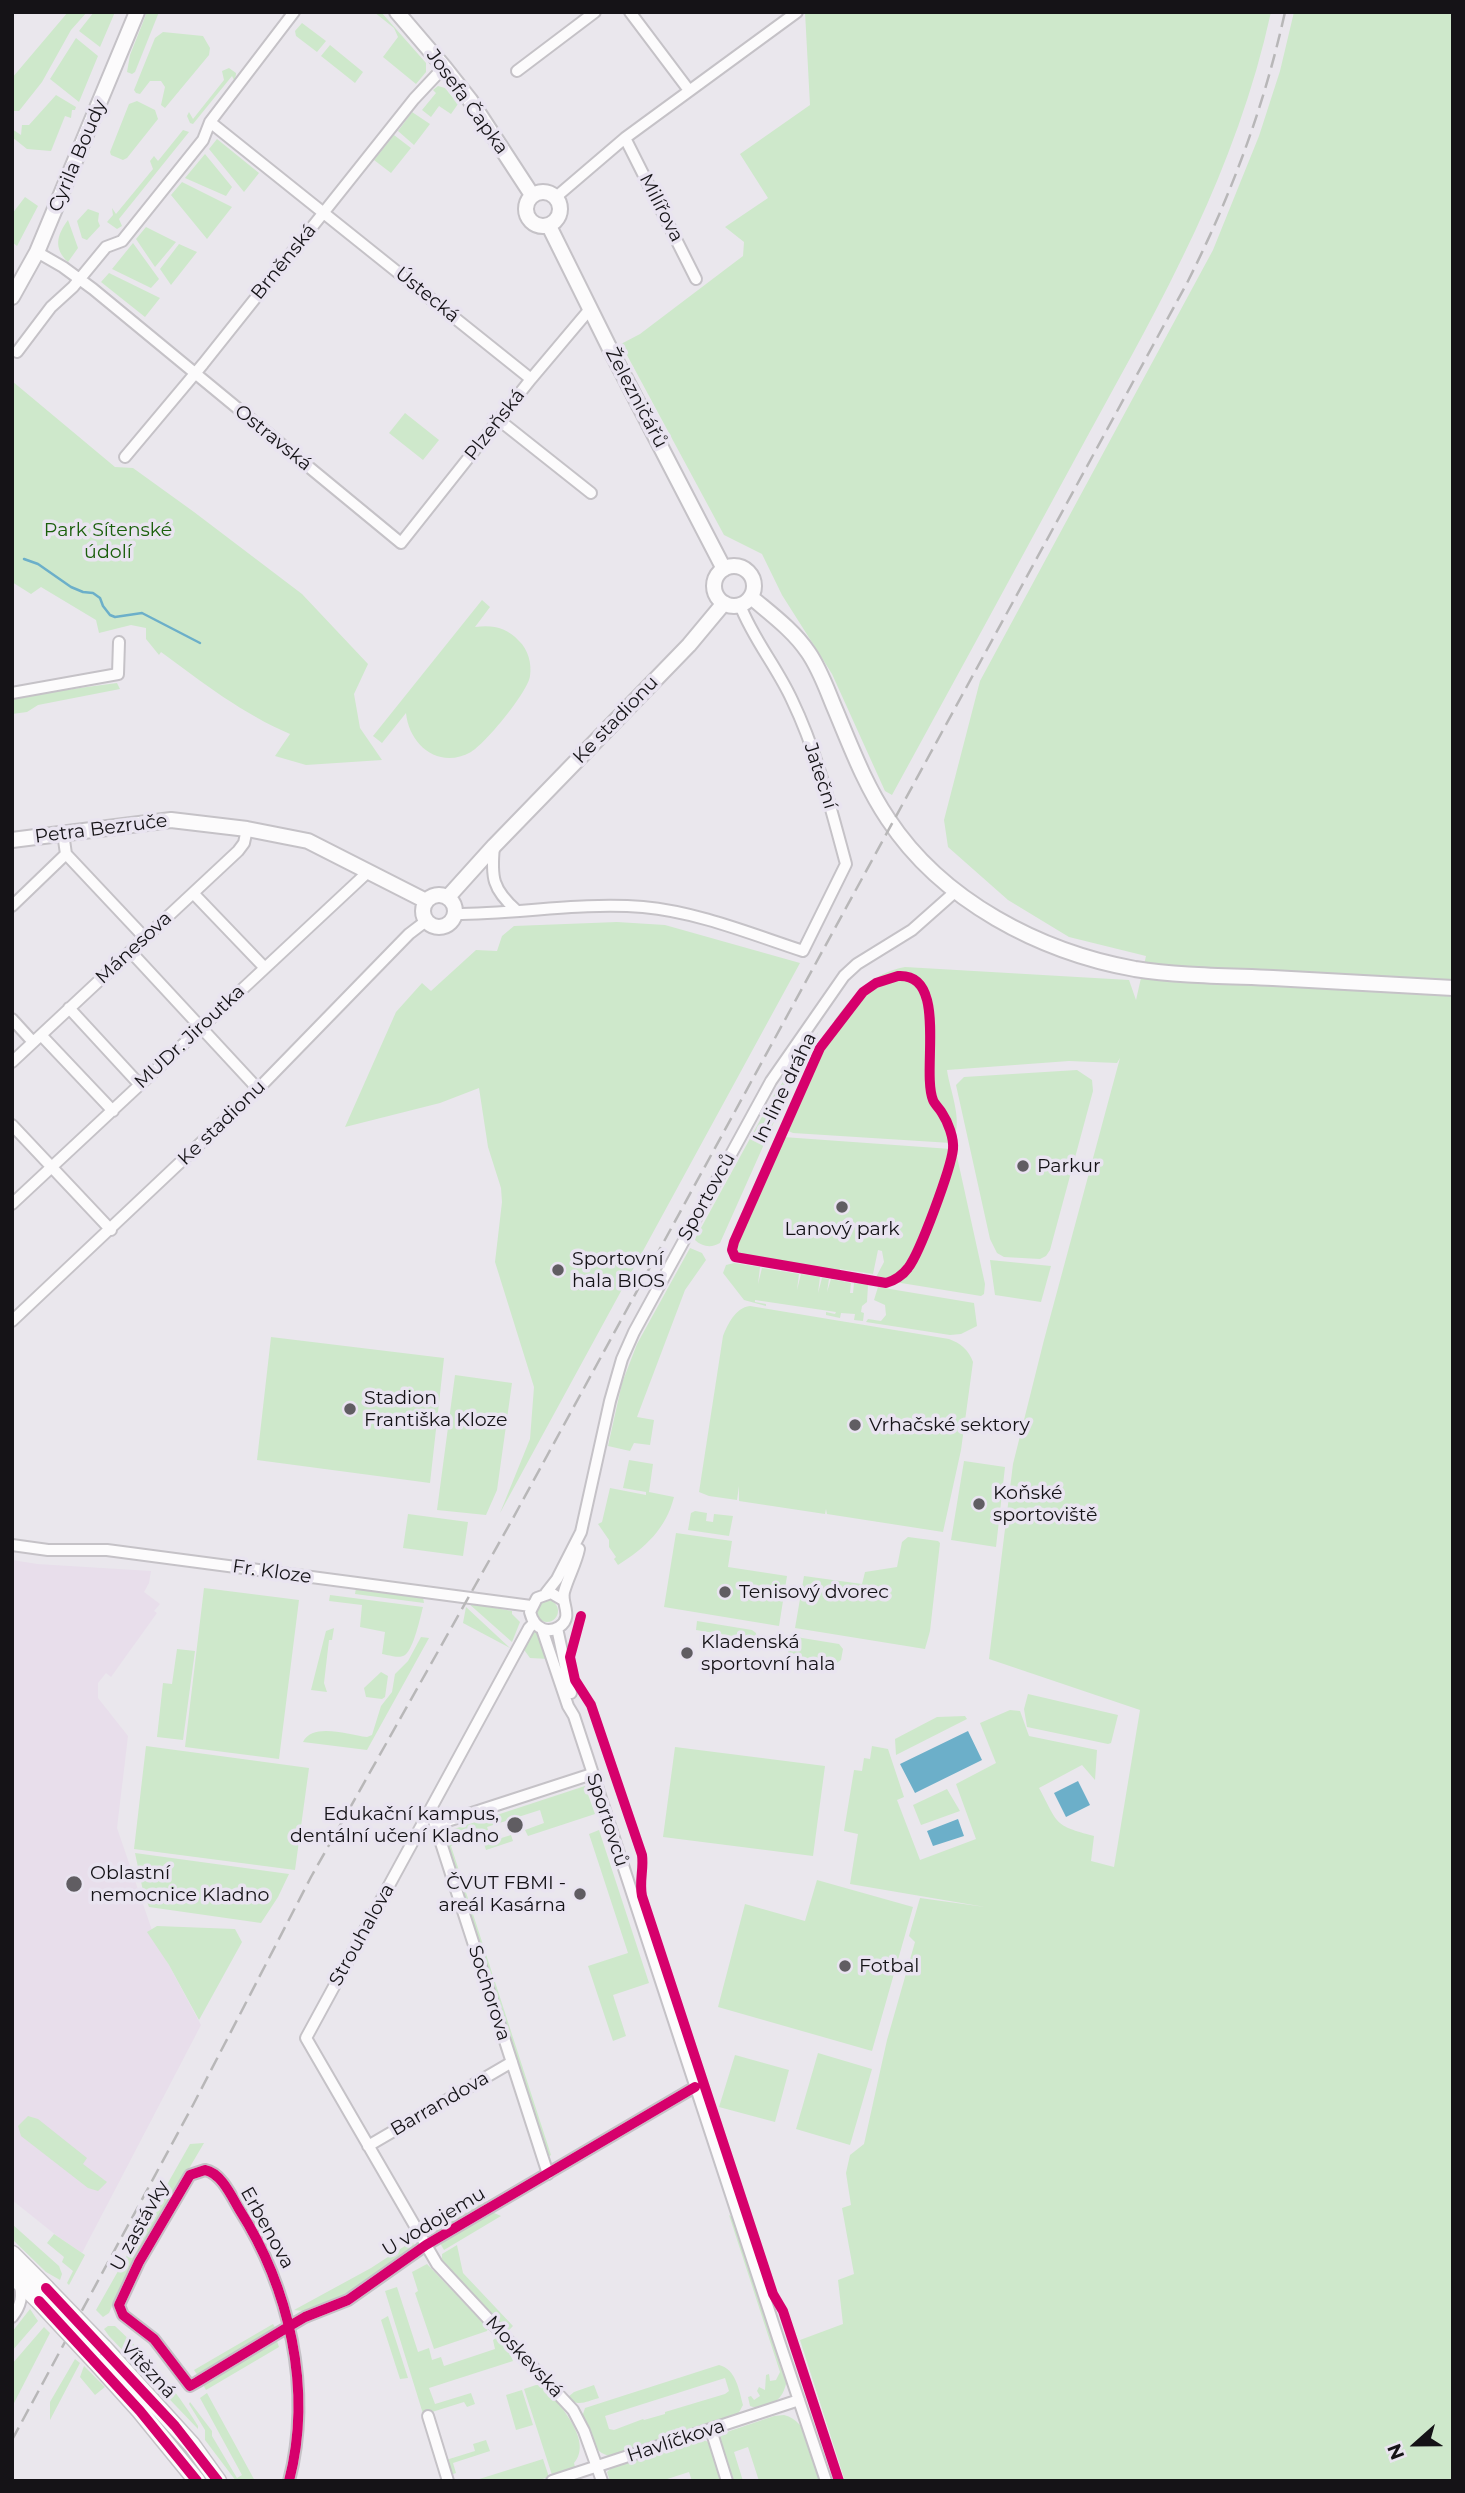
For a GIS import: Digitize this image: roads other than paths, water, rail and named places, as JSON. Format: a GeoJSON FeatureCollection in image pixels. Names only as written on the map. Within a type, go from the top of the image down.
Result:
{"type":"FeatureCollection","features":[{"type":"Feature","properties":{"kind":"main road"},"geometry":{"type":"LineString","coordinates":[[12,2254],[43,2295]]}},
{"type":"Feature","properties":{"kind":"main road"},"geometry":{"type":"LineString","coordinates":[[16,2278],[43,2295]]}},
{"type":"Feature","properties":{"kind":"main road","name":"Vítězná"},"geometry":{"type":"LineString","coordinates":[[43,2295],[192,2445],[218,2481]]}},
{"type":"Feature","properties":{"kind":"main road","name":"Vítězná"},"geometry":{"type":"LineString","coordinates":[[99,2354],[197,2481]]}},
{"type":"Feature","properties":{"kind":"street","name":"Cyrila Boudy"},"geometry":{"type":"LineString","coordinates":[[12,297],[37,252],[137,12]]}},
{"type":"Feature","properties":{"kind":"street"},"geometry":{"type":"LineString","coordinates":[[18,352],[51,307],[80,279],[106,247],[122,241],[203,140],[210,122],[294,12]]}},
{"type":"Feature","properties":{"kind":"street","name":"Josefa Čapka"},"geometry":{"type":"LineString","coordinates":[[397,12],[444,67],[486,123],[532,195]]}},
{"type":"Feature","properties":{"kind":"street"},"geometry":{"type":"LineString","coordinates":[[517,71],[595,12]]}},
{"type":"Feature","properties":{"kind":"street"},"geometry":{"type":"LineString","coordinates":[[630,12],[688,89]]}},
{"type":"Feature","properties":{"kind":"street"},"geometry":{"type":"LineString","coordinates":[[556,197],[688,89],[797,12]]}},
{"type":"Feature","properties":{"kind":"street","name":"Brněnská"},"geometry":{"type":"LineString","coordinates":[[125,457],[414,99],[444,67]]}},
{"type":"Feature","properties":{"kind":"street","name":"Ústecká"},"geometry":{"type":"LineString","coordinates":[[210,122],[531,379]]}},
{"type":"Feature","properties":{"kind":"street","name":"Milířova"},"geometry":{"type":"LineString","coordinates":[[625,138],[696,279]]}},
{"type":"Feature","properties":{"kind":"street"},"geometry":{"type":"LineString","coordinates":[[546,192],[556,197],[560,212],[549,226],[536,225],[527,216],[527,203],[532,195],[546,192]]}},
{"type":"Feature","properties":{"kind":"street","name":"Železničářů"},"geometry":{"type":"LineString","coordinates":[[549,226],[724,569]]}},
{"type":"Feature","properties":{"kind":"street","name":"Ostravská"},"geometry":{"type":"LineString","coordinates":[[37,252],[80,279],[401,542]]}},
{"type":"Feature","properties":{"kind":"street","name":"Plzeňská"},"geometry":{"type":"LineString","coordinates":[[401,542],[590,309]]}},
{"type":"Feature","properties":{"kind":"street"},"geometry":{"type":"LineString","coordinates":[[499,420],[591,493]]}},
{"type":"Feature","properties":{"kind":"street"},"geometry":{"type":"LineString","coordinates":[[745,601],[754,584],[750,573],[740,567],[724,569],[715,583],[717,594],[724,603],[745,601],[790,630],[808,652],[870,789],[890,822],[911,849],[956,891],[989,914],[1037,940],[1125,967],[1163,972],[1453,988]]}},
{"type":"Feature","properties":{"kind":"street","name":"Jateční"},"geometry":{"type":"LineString","coordinates":[[517,911],[607,906],[667,910],[689,914],[803,951],[846,864],[827,794],[803,724],[791,697],[747,623],[745,601]]}},
{"type":"Feature","properties":{"kind":"street","name":"Ke stadionu"},"geometry":{"type":"LineString","coordinates":[[448,897],[689,645],[724,603]]}},
{"type":"Feature","properties":{"kind":"street"},"geometry":{"type":"LineString","coordinates":[[12,693],[118,674],[119,642]]}},
{"type":"Feature","properties":{"kind":"street","name":"Petra Bezruče"},"geometry":{"type":"LineString","coordinates":[[12,840],[171,820],[247,829],[308,841],[426,901]]}},
{"type":"Feature","properties":{"kind":"street","name":"Mánesova"},"geometry":{"type":"LineString","coordinates":[[12,1062],[238,851],[244,843],[247,829]]}},
{"type":"Feature","properties":{"kind":"street"},"geometry":{"type":"LineString","coordinates":[[63,833],[66,854],[145,938]]}},
{"type":"Feature","properties":{"kind":"street"},"geometry":{"type":"LineString","coordinates":[[494,846],[492,871],[496,887],[517,911]]}},
{"type":"Feature","properties":{"kind":"street"},"geometry":{"type":"LineString","coordinates":[[12,906],[66,854]]}},
{"type":"Feature","properties":{"kind":"street","name":"MUDr. Jiroutka"},"geometry":{"type":"LineString","coordinates":[[12,1204],[369,871]]}},
{"type":"Feature","properties":{"kind":"street","name":"Sportovců"},"geometry":{"type":"LineString","coordinates":[[574,1716],[557,1628],[567,1614],[563,1600],[578,1555],[610,1401],[626,1350],[762,1096],[844,976],[857,964],[919,925],[956,891]]}},
{"type":"Feature","properties":{"kind":"street"},"geometry":{"type":"LineString","coordinates":[[193,893],[264,967]]}},
{"type":"Feature","properties":{"kind":"street"},"geometry":{"type":"LineString","coordinates":[[436,894],[448,897],[454,904],[455,914],[451,922],[434,926],[426,920],[423,909],[426,901],[436,894]]}},
{"type":"Feature","properties":{"kind":"street"},"geometry":{"type":"LineString","coordinates":[[455,914],[517,911]]}},
{"type":"Feature","properties":{"kind":"street","name":"Ke stadionu"},"geometry":{"type":"LineString","coordinates":[[12,1321],[258,1089],[426,920]]}},
{"type":"Feature","properties":{"kind":"street"},"geometry":{"type":"LineString","coordinates":[[131,952],[258,1089]]}},
{"type":"Feature","properties":{"kind":"street"},"geometry":{"type":"LineString","coordinates":[[69,1008],[140,1084]]}},
{"type":"Feature","properties":{"kind":"street"},"geometry":{"type":"LineString","coordinates":[[12,1019],[113,1111]]}},
{"type":"Feature","properties":{"kind":"street"},"geometry":{"type":"LineString","coordinates":[[12,1125],[110,1230]]}},
{"type":"Feature","properties":{"kind":"street","name":"Sportovců"},"geometry":{"type":"LineString","coordinates":[[581,1532],[559,1577],[546,1593],[537,1598],[530,1612],[574,1716],[826,2481]]}},
{"type":"Feature","properties":{"kind":"street","name":"Fr. Kloze"},"geometry":{"type":"LineString","coordinates":[[12,1545],[48,1550],[127,1553],[531,1606]]}},
{"type":"Feature","properties":{"kind":"street"},"geometry":{"type":"LineString","coordinates":[[546,1593],[563,1600]]}},
{"type":"Feature","properties":{"kind":"street"},"geometry":{"type":"LineString","coordinates":[[538,1626],[557,1628]]}},
{"type":"Feature","properties":{"kind":"street","name":"Strouhalova"},"geometry":{"type":"LineString","coordinates":[[426,2245],[306,2038],[529,1628],[538,1626]]}},
{"type":"Feature","properties":{"kind":"street"},"geometry":{"type":"LineString","coordinates":[[435,1825],[592,1774]]}},
{"type":"Feature","properties":{"kind":"street","name":"Sochorova"},"geometry":{"type":"LineString","coordinates":[[431,1812],[548,2174]]}},
{"type":"Feature","properties":{"kind":"street","name":"Barrandova"},"geometry":{"type":"LineString","coordinates":[[368,2146],[512,2062]]}},
{"type":"Feature","properties":{"kind":"street","name":"U vodojemu"},"geometry":{"type":"LineString","coordinates":[[190,2386],[305,2317],[348,2300],[426,2245],[695,2087]]}},
{"type":"Feature","properties":{"kind":"street","name":"U zastávky"},"geometry":{"type":"LineString","coordinates":[[120,2309],[126,2286],[185,2180],[193,2172],[204,2170]]}},
{"type":"Feature","properties":{"kind":"street","name":"Erbenova"},"geometry":{"type":"LineString","coordinates":[[204,2170],[217,2176],[260,2243],[279,2287],[295,2371],[297,2421],[289,2481]]}},
{"type":"Feature","properties":{"kind":"street","name":"Moskevská"},"geometry":{"type":"LineString","coordinates":[[426,2245],[437,2264],[573,2410],[584,2431],[602,2481]]}},
{"type":"Feature","properties":{"kind":"street"},"geometry":{"type":"LineString","coordinates":[[12,2318],[22,2295],[16,2278]]}},
{"type":"Feature","properties":{"kind":"street","name":"Vítězná"},"geometry":{"type":"LineString","coordinates":[[120,2309],[124,2316],[153,2339],[190,2386]]}},
{"type":"Feature","properties":{"kind":"street","name":"Havlíčkova"},"geometry":{"type":"LineString","coordinates":[[552,2481],[799,2400]]}},
{"type":"Feature","properties":{"kind":"street"},"geometry":{"type":"LineString","coordinates":[[428,2416],[448,2481]]}},
{"type":"Feature","properties":{"kind":"street"},"geometry":{"type":"LineString","coordinates":[[711,2430],[727,2481]]}},
{"type":"Feature","properties":{"kind":"water"},"geometry":{"type":"Polygon","coordinates":[[[968,1731],[982,1760],[915,1793],[900,1764],[968,1731]]]}},
{"type":"Feature","properties":{"kind":"water"},"geometry":{"type":"Polygon","coordinates":[[[1078,1781],[1090,1805],[1066,1817],[1054,1793],[1078,1781]]]}},
{"type":"Feature","properties":{"kind":"water"},"geometry":{"type":"Polygon","coordinates":[[[958,1819],[964,1836],[933,1846],[927,1831],[958,1819]]]}},
{"type":"Feature","properties":{"kind":"waterway"},"geometry":{"type":"LineString","coordinates":[[24,559],[38,564],[71,587],[93,593],[100,598],[110,615],[115,617],[142,613],[200,643]]}},
{"type":"Feature","properties":{"kind":"railway"},"geometry":{"type":"LineString","coordinates":[[12,2440],[193,2105],[311,1877],[512,1520],[1187,283],[1245,150],[1267,82],[1285,12]]}},
{"type":"Feature","properties":{"kind":"place","name":"Parkur"},"geometry":{"type":"Point","coordinates":[1023,1166]}},
{"type":"Feature","properties":{"kind":"place","name":"Lanový park"},"geometry":{"type":"Point","coordinates":[842,1207]}},
{"type":"Feature","properties":{"kind":"place","name":"Sportovní hala BIOS"},"geometry":{"type":"Point","coordinates":[558,1270]}},
{"type":"Feature","properties":{"kind":"place","name":"Stadion Františka Kloze"},"geometry":{"type":"Point","coordinates":[350,1409]}},
{"type":"Feature","properties":{"kind":"place","name":"Vrhačské sektory"},"geometry":{"type":"Point","coordinates":[855,1425]}},
{"type":"Feature","properties":{"kind":"place","name":"Koňské sportoviště"},"geometry":{"type":"Point","coordinates":[979,1504]}},
{"type":"Feature","properties":{"kind":"place","name":"Tenisový dvorec"},"geometry":{"type":"Point","coordinates":[725,1592]}},
{"type":"Feature","properties":{"kind":"place","name":"Kladenská sportovní hala"},"geometry":{"type":"Point","coordinates":[687,1653]}},
{"type":"Feature","properties":{"kind":"place","name":"Edukační kampus, dentální učení Kladno"},"geometry":{"type":"Point","coordinates":[515,1825]}},
{"type":"Feature","properties":{"kind":"place","name":"Oblastní nemocnice Kladno"},"geometry":{"type":"Point","coordinates":[74,1884]}},
{"type":"Feature","properties":{"kind":"place","name":"ČVUT FBMI - areál Kasárna"},"geometry":{"type":"Point","coordinates":[580,1894]}},
{"type":"Feature","properties":{"kind":"place","name":"Fotbal"},"geometry":{"type":"Point","coordinates":[845,1966]}},
{"type":"Feature","properties":{"kind":"park label","name":"Park Sítenské údolí"},"geometry":{"type":"Point","coordinates":[108,541]}}]}
